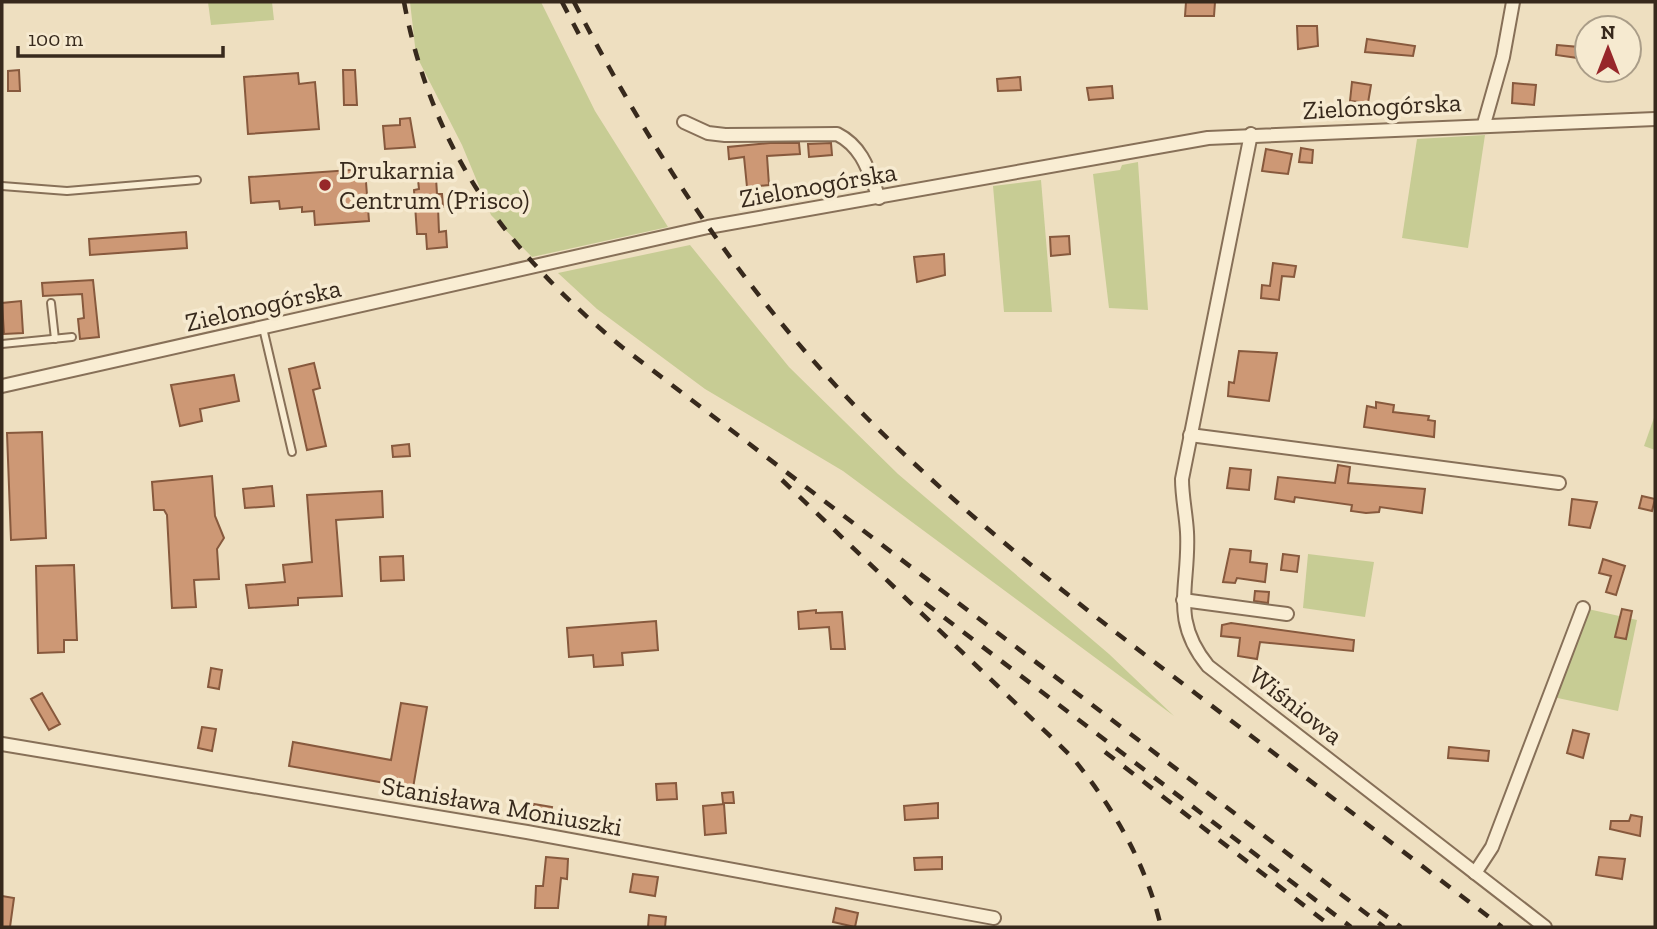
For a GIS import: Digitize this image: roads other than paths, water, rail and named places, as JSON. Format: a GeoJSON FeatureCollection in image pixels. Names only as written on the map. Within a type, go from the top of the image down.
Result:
{"type":"FeatureCollection","features":[{"type":"Feature","properties":{"kind":"street"},"geometry":{"type":"LineString","coordinates":[[1484,124],[1503,57],[1513,2]]}},
{"type":"Feature","properties":{"kind":"street","name":"Zielonogórska"},"geometry":{"type":"LineString","coordinates":[[2,386],[708,227],[1208,138],[1655,118]]}},
{"type":"Feature","properties":{"kind":"street"},"geometry":{"type":"LineString","coordinates":[[684,122],[708,133],[725,135],[837,134],[850,140],[863,156],[879,198]]}},
{"type":"Feature","properties":{"kind":"street","name":"Wiśniowa"},"geometry":{"type":"LineString","coordinates":[[1251,134],[1182,479],[1182,503],[1187,532],[1183,600],[1186,630],[1193,647],[1208,666],[1545,927]]}},
{"type":"Feature","properties":{"kind":"street"},"geometry":{"type":"LineString","coordinates":[[1190,435],[1559,483]]}},
{"type":"Feature","properties":{"kind":"street"},"geometry":{"type":"LineString","coordinates":[[1183,600],[1287,614]]}},
{"type":"Feature","properties":{"kind":"street"},"geometry":{"type":"LineString","coordinates":[[1475,873],[1492,847],[1583,607]]}},
{"type":"Feature","properties":{"kind":"street","name":"Stanisława Moniuszki"},"geometry":{"type":"LineString","coordinates":[[2,744],[527,832],[994,918]]}},
{"type":"Feature","properties":{"kind":"lane"},"geometry":{"type":"LineString","coordinates":[[2,186],[67,191],[197,180]]}},
{"type":"Feature","properties":{"kind":"lane"},"geometry":{"type":"LineString","coordinates":[[51,303],[55,339]]}},
{"type":"Feature","properties":{"kind":"lane"},"geometry":{"type":"LineString","coordinates":[[263,328],[292,452]]}},
{"type":"Feature","properties":{"kind":"lane"},"geometry":{"type":"LineString","coordinates":[[2,344],[72,337]]}},
{"type":"Feature","properties":{"kind":"railway"},"geometry":{"type":"LineString","coordinates":[[404,2],[417,56],[434,106],[455,152],[510,236],[581,311],[622,347],[1384,927]]}},
{"type":"Feature","properties":{"kind":"railway"},"geometry":{"type":"LineString","coordinates":[[562,2],[583,42]]}},
{"type":"Feature","properties":{"kind":"railway"},"geometry":{"type":"LineString","coordinates":[[574,2],[636,114],[705,222],[782,324],[868,419],[946,492],[1069,595],[1502,927]]}},
{"type":"Feature","properties":{"kind":"railway"},"geometry":{"type":"LineString","coordinates":[[782,480],[1072,757],[1114,816],[1137,858],[1147,880],[1161,927]]}},
{"type":"Feature","properties":{"kind":"railway"},"geometry":{"type":"LineString","coordinates":[[925,603],[1351,927]]}},
{"type":"Feature","properties":{"kind":"railway"},"geometry":{"type":"LineString","coordinates":[[1105,752],[1332,927]]}},
{"type":"Feature","properties":{"kind":"railway"},"geometry":{"type":"LineString","coordinates":[[1378,910],[1401,927]]}},
{"type":"Feature","properties":{"kind":"place","name":"Drukarnia Centrum (Prisco)"},"geometry":{"type":"Point","coordinates":[325,185]}}]}
